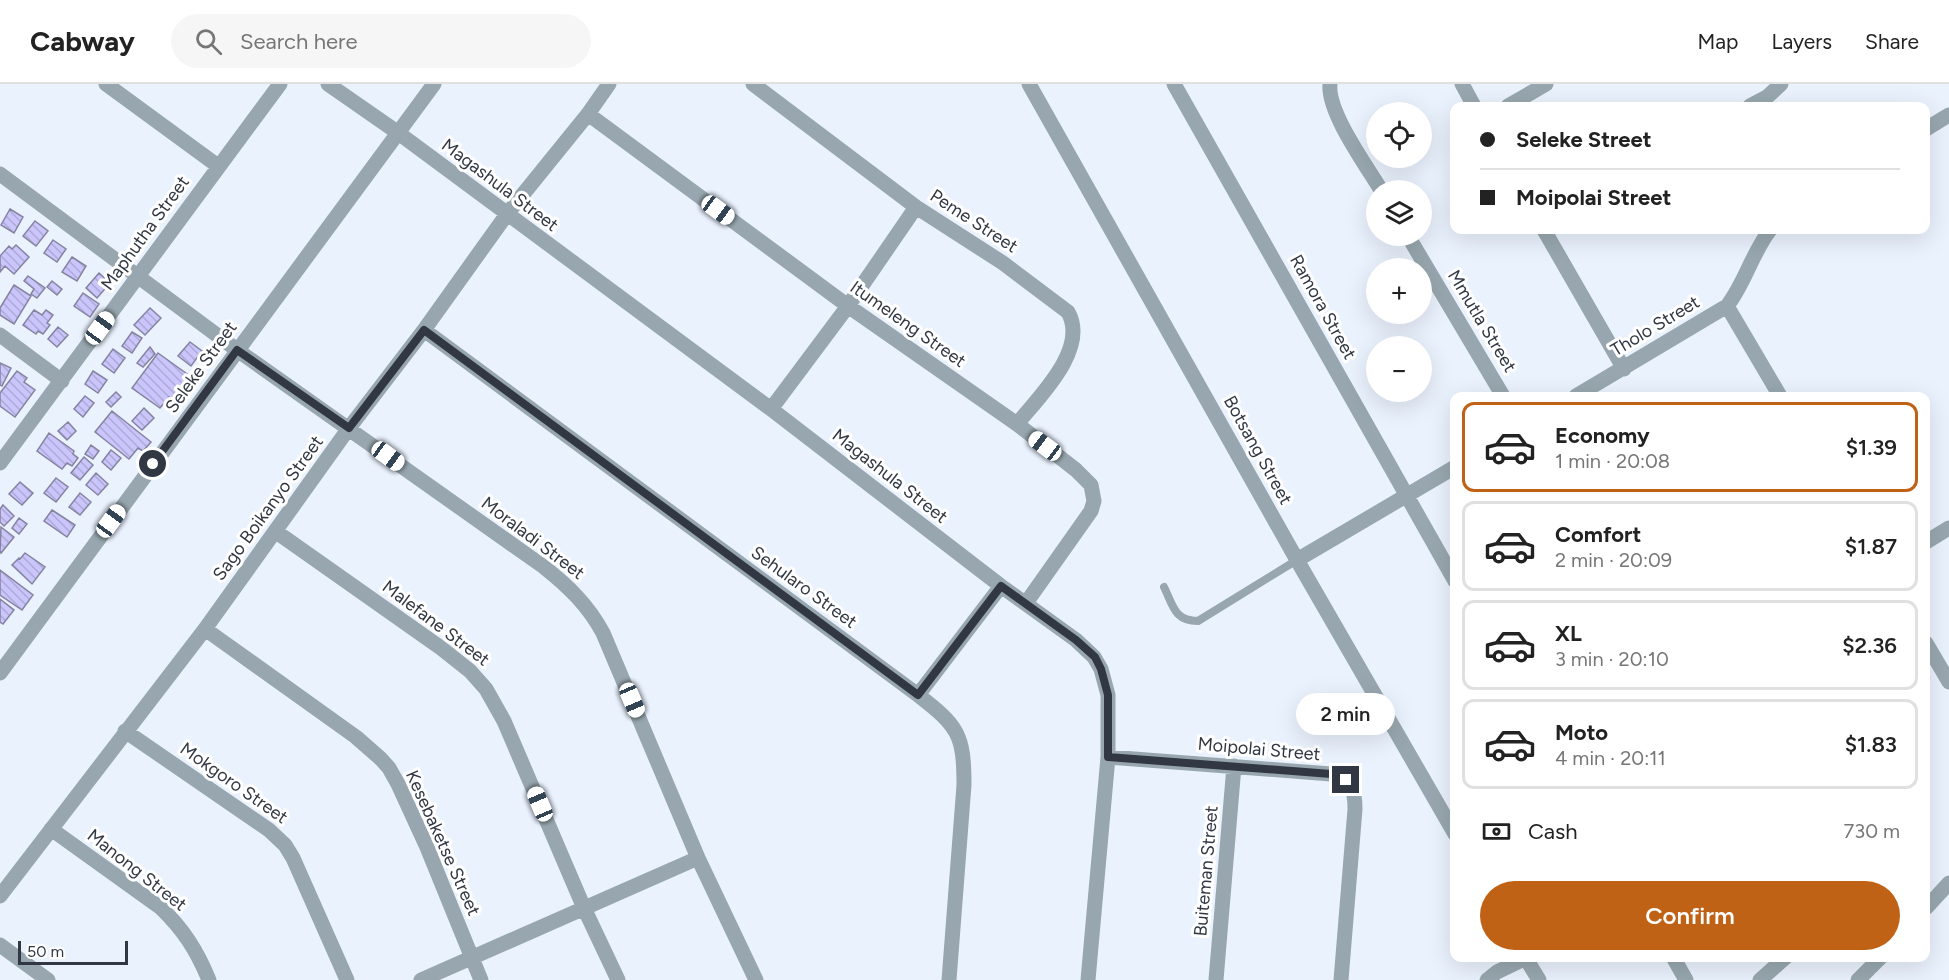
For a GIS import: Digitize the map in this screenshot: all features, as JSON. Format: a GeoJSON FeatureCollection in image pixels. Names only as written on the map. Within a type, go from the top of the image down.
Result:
{"type":"FeatureCollection","features":[{"type":"Feature","properties":{"kind":"street"},"geometry":{"type":"LineString","coordinates":[[106,84],[218,166]]}},
{"type":"Feature","properties":{"kind":"street","name":"Maphutha Street"},"geometry":{"type":"LineString","coordinates":[[0,463],[280,84]]}},
{"type":"Feature","properties":{"kind":"street","name":"Magashula Street"},"geometry":{"type":"LineString","coordinates":[[328,84],[398,132],[771,409],[1095,657],[1108,695],[1108,757],[1088,980]]}},
{"type":"Feature","properties":{"kind":"street","name":"Seleke Street"},"geometry":{"type":"LineString","coordinates":[[0,673],[434,84]]}},
{"type":"Feature","properties":{"kind":"street","name":"Sago Boikanyo Street"},"geometry":{"type":"LineString","coordinates":[[0,896],[205,629],[349,428],[424,330],[507,214],[588,114],[609,84]]}},
{"type":"Feature","properties":{"kind":"street","name":"Peme Street"},"geometry":{"type":"LineString","coordinates":[[753,84],[916,207],[1029,281],[1068,312],[1072,319],[1073,340],[1069,355],[1017,424]]}},
{"type":"Feature","properties":{"kind":"street","name":"Botsang Street"},"geometry":{"type":"LineString","coordinates":[[1029,84],[1297,560],[1450,825]]}},
{"type":"Feature","properties":{"kind":"street","name":"Ramora Street"},"geometry":{"type":"LineString","coordinates":[[1174,84],[1450,572]]}},
{"type":"Feature","properties":{"kind":"street"},"geometry":{"type":"LineString","coordinates":[[1462,84],[1472,102]]}},
{"type":"Feature","properties":{"kind":"street"},"geometry":{"type":"LineString","coordinates":[[1515,102],[1546,84]]}},
{"type":"Feature","properties":{"kind":"street"},"geometry":{"type":"LineString","coordinates":[[1758,102],[1781,84]]}},
{"type":"Feature","properties":{"kind":"street"},"geometry":{"type":"LineString","coordinates":[[1330,86],[1333,107],[1337,116],[1375,180]]}},
{"type":"Feature","properties":{"kind":"street","name":"Itumeleng Street"},"geometry":{"type":"LineString","coordinates":[[588,114],[848,306],[1017,424],[1086,478],[1091,485],[1094,501],[1084,522],[1026,603]]}},
{"type":"Feature","properties":{"kind":"street"},"geometry":{"type":"LineString","coordinates":[[1930,127],[1949,115]]}},
{"type":"Feature","properties":{"kind":"street","name":"Moraladi Street"},"geometry":{"type":"LineString","coordinates":[[0,174],[237,350],[544,567],[563,582],[587,607],[603,633],[698,858],[756,980]]}},
{"type":"Feature","properties":{"kind":"street"},"geometry":{"type":"LineString","coordinates":[[771,409],[848,306],[916,207]]}},
{"type":"Feature","properties":{"kind":"street"},"geometry":{"type":"LineString","coordinates":[[1546,234],[1624,369]]}},
{"type":"Feature","properties":{"kind":"street"},"geometry":{"type":"LineString","coordinates":[[1726,306],[1737,292],[1761,241],[1767,234]]}},
{"type":"Feature","properties":{"kind":"street","name":"Mmutla Street"},"geometry":{"type":"LineString","coordinates":[[1414,246],[1501,392]]}},
{"type":"Feature","properties":{"kind":"street","name":"Tholo Street"},"geometry":{"type":"LineString","coordinates":[[1583,392],[1726,306],[1778,392]]}},
{"type":"Feature","properties":{"kind":"street","name":"Sehularo Street"},"geometry":{"type":"LineString","coordinates":[[424,330],[918,695],[937,710],[958,733],[964,756],[964,785],[948,980]]}},
{"type":"Feature","properties":{"kind":"street"},"geometry":{"type":"LineString","coordinates":[[0,335],[62,381]]}},
{"type":"Feature","properties":{"kind":"street"},"geometry":{"type":"LineString","coordinates":[[1297,560],[1450,470]]}},
{"type":"Feature","properties":{"kind":"street"},"geometry":{"type":"LineString","coordinates":[[1930,540],[1949,528]]}},
{"type":"Feature","properties":{"kind":"street","name":"Malefane Street"},"geometry":{"type":"LineString","coordinates":[[275,531],[441,648],[470,670],[486,688],[504,721],[584,908],[618,980]]}},
{"type":"Feature","properties":{"kind":"street"},"geometry":{"type":"LineString","coordinates":[[918,695],[1001,586]]}},
{"type":"Feature","properties":{"kind":"street","name":"Kesebaketse Street"},"geometry":{"type":"LineString","coordinates":[[205,629],[356,737],[389,768],[403,794],[481,980]]}},
{"type":"Feature","properties":{"kind":"street"},"geometry":{"type":"LineString","coordinates":[[1930,650],[1949,682]]}},
{"type":"Feature","properties":{"kind":"street","name":"Mokgoro Street"},"geometry":{"type":"LineString","coordinates":[[125,731],[269,830],[285,845],[305,881],[347,980]]}},
{"type":"Feature","properties":{"kind":"street","name":"Moipolai Street"},"geometry":{"type":"LineString","coordinates":[[1108,757],[1331,774],[1341,777],[1353,786],[1355,809],[1341,980]]}},
{"type":"Feature","properties":{"kind":"street","name":"Buiteman Street"},"geometry":{"type":"LineString","coordinates":[[1216,980],[1234,766]]}},
{"type":"Feature","properties":{"kind":"street","name":"Manong Street"},"geometry":{"type":"LineString","coordinates":[[51,829],[161,908],[192,943],[209,980]]}},
{"type":"Feature","properties":{"kind":"street"},"geometry":{"type":"LineString","coordinates":[[422,980],[698,858]]}},
{"type":"Feature","properties":{"kind":"street"},"geometry":{"type":"LineString","coordinates":[[1930,904],[1949,884]]}},
{"type":"Feature","properties":{"kind":"street"},"geometry":{"type":"LineString","coordinates":[[0,945],[48,980]]}},
{"type":"Feature","properties":{"kind":"street"},"geometry":{"type":"LineString","coordinates":[[1487,980],[1497,972],[1518,962]]}},
{"type":"Feature","properties":{"kind":"street"},"geometry":{"type":"LineString","coordinates":[[1528,962],[1539,980]]}},
{"type":"Feature","properties":{"kind":"street"},"geometry":{"type":"LineString","coordinates":[[1676,962],[1686,980]]}},
{"type":"Feature","properties":{"kind":"street"},"geometry":{"type":"LineString","coordinates":[[1760,980],[1780,962]]}},
{"type":"Feature","properties":{"kind":"street"},"geometry":{"type":"LineString","coordinates":[[1858,980],[1876,962]]}},
{"type":"Feature","properties":{"kind":"lane"},"geometry":{"type":"LineString","coordinates":[[1164,587],[1179,616],[1187,621],[1198,621],[1297,560]]}},
{"type":"Feature","properties":{"kind":"building"},"geometry":{"type":"Polygon","coordinates":[[[10,209],[23,217],[14,233],[1,225],[10,209]]]}},
{"type":"Feature","properties":{"kind":"building"},"geometry":{"type":"Polygon","coordinates":[[[35,221],[48,231],[36,246],[23,236],[35,221]]]}},
{"type":"Feature","properties":{"kind":"building"},"geometry":{"type":"Polygon","coordinates":[[[53,240],[66,249],[57,262],[44,253],[53,240]]]}},
{"type":"Feature","properties":{"kind":"building"},"geometry":{"type":"Polygon","coordinates":[[[16,245],[29,257],[14,274],[5,266],[0,272],[0,256],[9,246],[12,249],[16,245]]]}},
{"type":"Feature","properties":{"kind":"building"},"geometry":{"type":"Polygon","coordinates":[[[72,257],[86,266],[77,281],[62,272],[72,257]]]}},
{"type":"Feature","properties":{"kind":"building"},"geometry":{"type":"Polygon","coordinates":[[[99,273],[110,283],[97,298],[86,288],[99,273]]]}},
{"type":"Feature","properties":{"kind":"building"},"geometry":{"type":"Polygon","coordinates":[[[28,276],[45,288],[37,298],[31,294],[34,289],[24,281],[28,276]]]}},
{"type":"Feature","properties":{"kind":"building"},"geometry":{"type":"Polygon","coordinates":[[[52,281],[62,289],[57,295],[47,287],[52,281]]]}},
{"type":"Feature","properties":{"kind":"building"},"geometry":{"type":"Polygon","coordinates":[[[14,285],[31,296],[14,324],[0,315],[0,308],[14,285]]]}},
{"type":"Feature","properties":{"kind":"building"},"geometry":{"type":"Polygon","coordinates":[[[83,293],[99,304],[90,317],[74,306],[83,293]]]}},
{"type":"Feature","properties":{"kind":"building"},"geometry":{"type":"Polygon","coordinates":[[[150,308],[161,318],[145,335],[134,325],[150,308]]]}},
{"type":"Feature","properties":{"kind":"building"},"geometry":{"type":"Polygon","coordinates":[[[34,310],[42,315],[46,310],[53,315],[47,323],[50,325],[43,334],[38,331],[36,334],[23,325],[34,310]]]}},
{"type":"Feature","properties":{"kind":"building"},"geometry":{"type":"Polygon","coordinates":[[[58,327],[68,335],[57,347],[48,339],[58,327]]]}},
{"type":"Feature","properties":{"kind":"building"},"geometry":{"type":"Polygon","coordinates":[[[132,332],[142,338],[132,353],[122,346],[132,332]]]}},
{"type":"Feature","properties":{"kind":"building"},"geometry":{"type":"Polygon","coordinates":[[[190,342],[202,351],[191,366],[178,356],[190,342]]]}},
{"type":"Feature","properties":{"kind":"building"},"geometry":{"type":"Polygon","coordinates":[[[150,347],[155,354],[143,367],[137,363],[150,347]]]}},
{"type":"Feature","properties":{"kind":"building"},"geometry":{"type":"Polygon","coordinates":[[[113,349],[125,358],[114,373],[102,364],[113,349]]]}},
{"type":"Feature","properties":{"kind":"building"},"geometry":{"type":"Polygon","coordinates":[[[158,353],[194,379],[178,403],[169,397],[160,408],[132,388],[158,353]]]}},
{"type":"Feature","properties":{"kind":"building"},"geometry":{"type":"Polygon","coordinates":[[[0,363],[11,368],[2,386],[0,385],[0,363]]]}},
{"type":"Feature","properties":{"kind":"building"},"geometry":{"type":"Polygon","coordinates":[[[17,371],[27,378],[24,382],[35,390],[15,417],[0,406],[0,393],[17,371]]]}},
{"type":"Feature","properties":{"kind":"building"},"geometry":{"type":"Polygon","coordinates":[[[93,371],[107,380],[98,393],[85,384],[93,371]]]}},
{"type":"Feature","properties":{"kind":"building"},"geometry":{"type":"Polygon","coordinates":[[[116,392],[121,397],[111,407],[106,402],[116,392]]]}},
{"type":"Feature","properties":{"kind":"building"},"geometry":{"type":"Polygon","coordinates":[[[85,396],[94,403],[83,417],[74,409],[85,396]]]}},
{"type":"Feature","properties":{"kind":"building"},"geometry":{"type":"Polygon","coordinates":[[[144,408],[154,418],[142,430],[132,421],[144,408]]]}},
{"type":"Feature","properties":{"kind":"building"},"geometry":{"type":"Polygon","coordinates":[[[112,411],[151,442],[143,451],[138,448],[129,459],[95,432],[112,411]]]}},
{"type":"Feature","properties":{"kind":"building"},"geometry":{"type":"Polygon","coordinates":[[[68,422],[76,431],[67,440],[58,431],[68,422]]]}},
{"type":"Feature","properties":{"kind":"building"},"geometry":{"type":"Polygon","coordinates":[[[49,433],[74,451],[73,454],[78,458],[72,466],[67,463],[62,469],[37,451],[49,433]]]}},
{"type":"Feature","properties":{"kind":"building"},"geometry":{"type":"Polygon","coordinates":[[[91,445],[99,451],[93,459],[85,454],[91,445]]]}},
{"type":"Feature","properties":{"kind":"building"},"geometry":{"type":"Polygon","coordinates":[[[111,450],[121,458],[111,470],[102,462],[111,450]]]}},
{"type":"Feature","properties":{"kind":"building"},"geometry":{"type":"Polygon","coordinates":[[[84,457],[93,465],[80,480],[71,473],[84,457]]]}},
{"type":"Feature","properties":{"kind":"building"},"geometry":{"type":"Polygon","coordinates":[[[96,473],[108,484],[98,495],[86,485],[96,473]]]}},
{"type":"Feature","properties":{"kind":"building"},"geometry":{"type":"Polygon","coordinates":[[[56,478],[68,487],[56,502],[44,493],[56,478]]]}},
{"type":"Feature","properties":{"kind":"building"},"geometry":{"type":"Polygon","coordinates":[[[20,482],[33,493],[22,505],[9,494],[20,482]]]}},
{"type":"Feature","properties":{"kind":"building"},"geometry":{"type":"Polygon","coordinates":[[[80,493],[91,502],[80,515],[69,507],[80,493]]]}},
{"type":"Feature","properties":{"kind":"building"},"geometry":{"type":"Polygon","coordinates":[[[3,505],[14,516],[4,526],[0,522],[0,509],[3,505]]]}},
{"type":"Feature","properties":{"kind":"building"},"geometry":{"type":"Polygon","coordinates":[[[52,510],[75,525],[67,537],[44,521],[52,510]]]}},
{"type":"Feature","properties":{"kind":"building"},"geometry":{"type":"Polygon","coordinates":[[[19,518],[27,524],[19,534],[12,528],[19,518]]]}},
{"type":"Feature","properties":{"kind":"building"},"geometry":{"type":"Polygon","coordinates":[[[1,527],[14,537],[1,553],[0,551],[1,527]]]}},
{"type":"Feature","properties":{"kind":"building"},"geometry":{"type":"Polygon","coordinates":[[[25,553],[45,567],[32,584],[12,565],[25,553]]]}},
{"type":"Feature","properties":{"kind":"building"},"geometry":{"type":"Polygon","coordinates":[[[0,570],[33,595],[22,610],[0,595],[0,570]]]}},
{"type":"Feature","properties":{"kind":"building"},"geometry":{"type":"Polygon","coordinates":[[[0,599],[14,610],[3,624],[0,622],[0,599]]]}},
{"type":"Feature","properties":{"kind":"route"},"geometry":{"type":"LineString","coordinates":[[153,464],[237,350],[349,428],[424,330],[918,695],[1001,586],[1076,640],[1095,657],[1106,681],[1108,695],[1108,757],[1331,774],[1346,780]]}}]}
